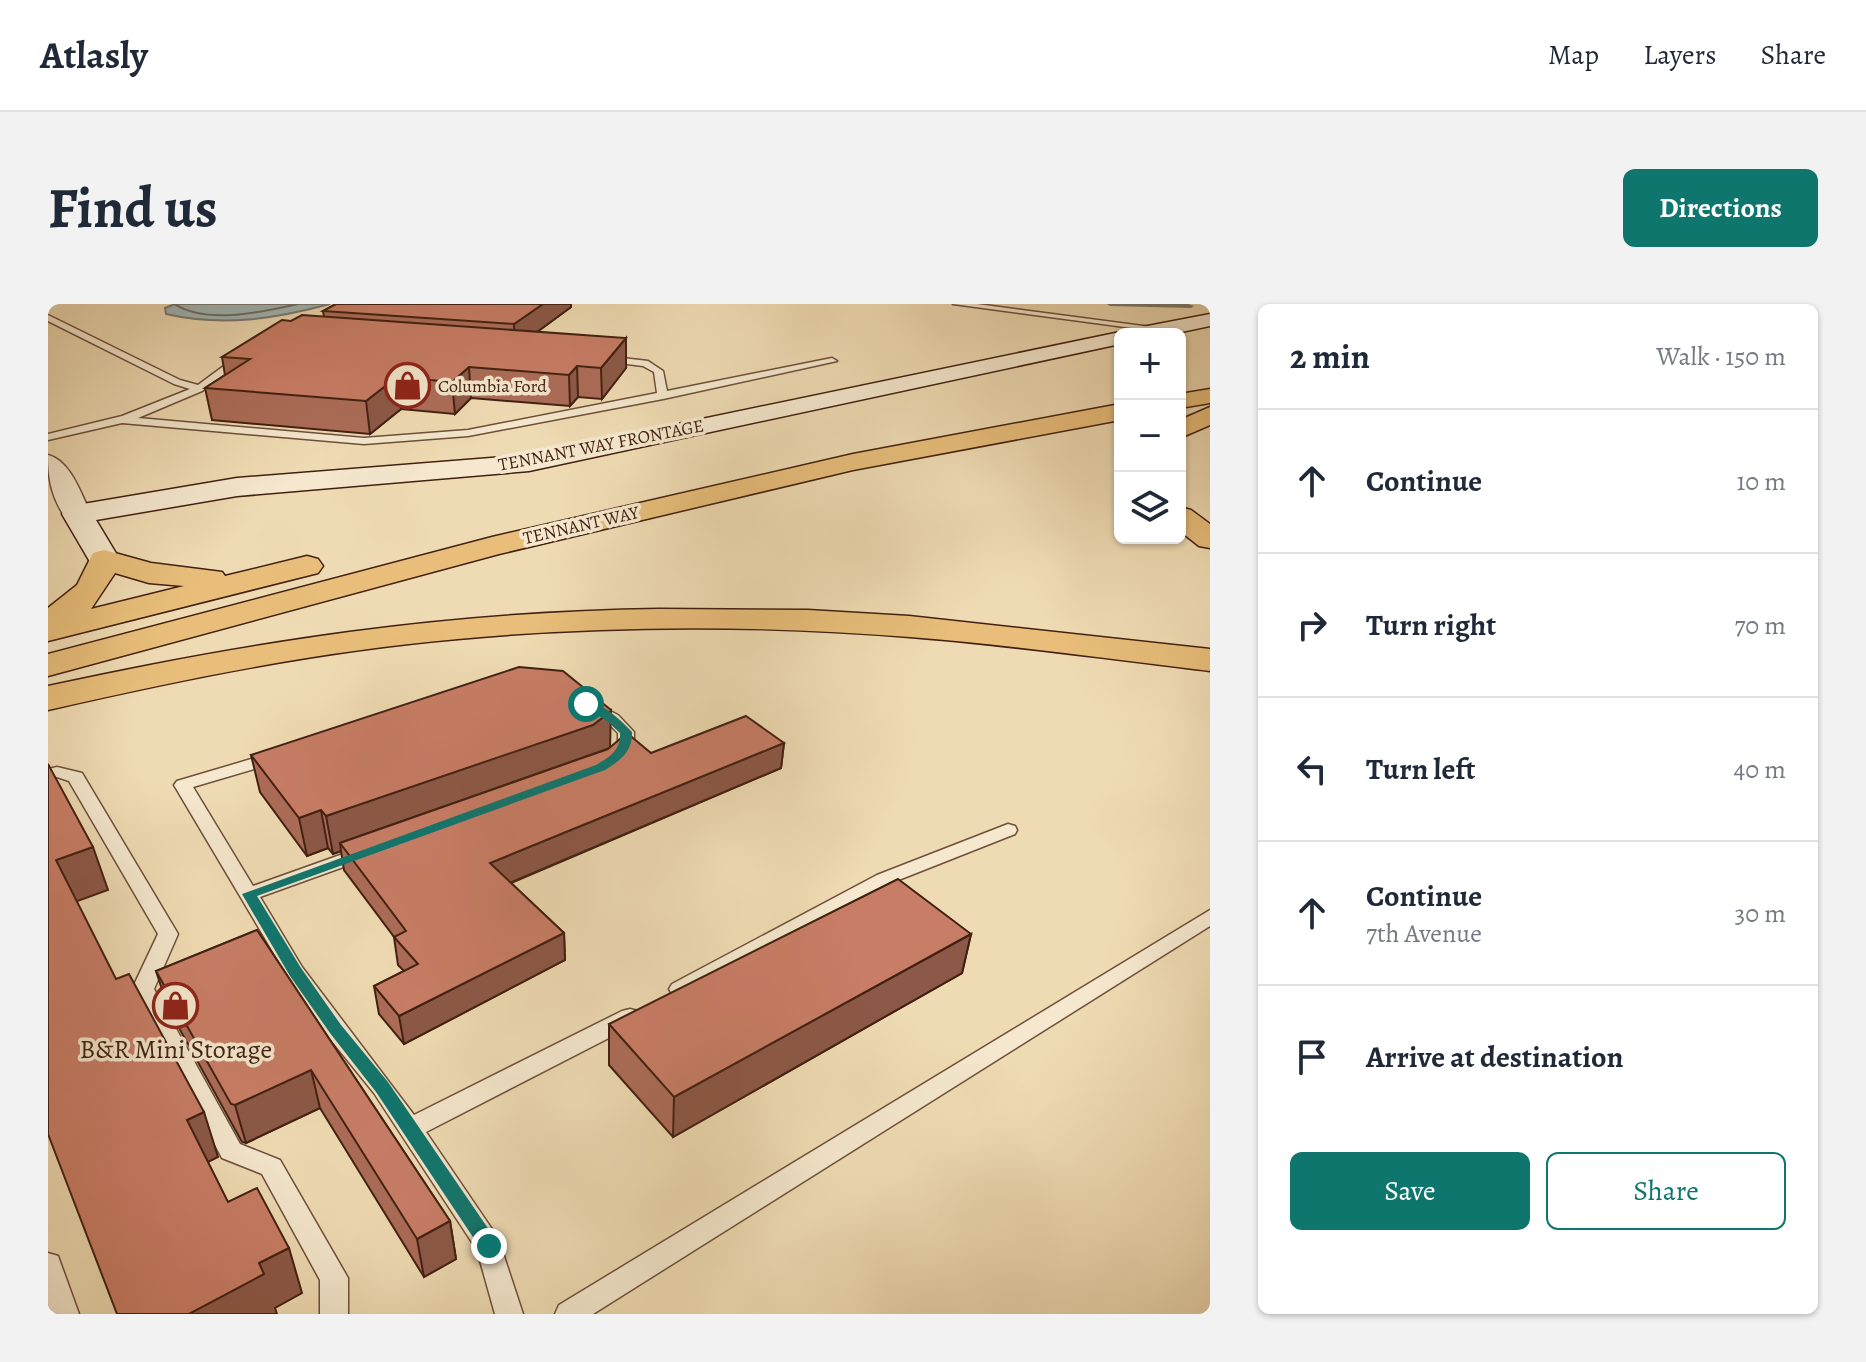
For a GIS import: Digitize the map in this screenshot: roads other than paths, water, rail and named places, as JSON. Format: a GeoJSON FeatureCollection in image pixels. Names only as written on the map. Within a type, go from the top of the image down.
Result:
{"type":"FeatureCollection","features":[{"type":"Feature","properties":{"kind":"main road"},"geometry":{"type":"LineString","coordinates":[[1167,328],[1210,320]]}},
{"type":"Feature","properties":{"kind":"main road","name":"TENNANT WAY FRONTAGE"},"geometry":{"type":"LineString","coordinates":[[77,514],[237,487],[529,463],[1114,339]]}},
{"type":"Feature","properties":{"kind":"main road"},"geometry":{"type":"LineString","coordinates":[[1186,386],[1210,383]]}},
{"type":"Feature","properties":{"kind":"main road"},"geometry":{"type":"LineString","coordinates":[[1186,400],[1210,396]]}},
{"type":"Feature","properties":{"kind":"main road","name":"TENNANT WAY"},"geometry":{"type":"LineString","coordinates":[[48,630],[590,498],[795,453],[1114,398]]}},
{"type":"Feature","properties":{"kind":"main road","name":"TENNANT WAY"},"geometry":{"type":"LineString","coordinates":[[48,665],[492,546],[853,462],[1114,413]]}},
{"type":"Feature","properties":{"kind":"main road"},"geometry":{"type":"LineString","coordinates":[[1186,427],[1210,415]]}},
{"type":"Feature","properties":{"kind":"main road"},"geometry":{"type":"LineString","coordinates":[[77,514],[104,560],[149,573],[201,580],[256,578]]}},
{"type":"Feature","properties":{"kind":"main road"},"geometry":{"type":"LineString","coordinates":[[1186,521],[1210,539]]}},
{"type":"Feature","properties":{"kind":"main road"},"geometry":{"type":"LineString","coordinates":[[48,622],[77,605],[96,585],[104,560]]}},
{"type":"Feature","properties":{"kind":"main road"},"geometry":{"type":"LineString","coordinates":[[48,698],[272,653],[411,633],[552,623],[810,621],[972,633],[1210,660]]}},
{"type":"Feature","properties":{"kind":"street"},"geometry":{"type":"LineString","coordinates":[[51,472],[77,514]]}},
{"type":"Feature","properties":{"kind":"lane"},"geometry":{"type":"LineString","coordinates":[[957,304],[1154,328]]}},
{"type":"Feature","properties":{"kind":"lane"},"geometry":{"type":"LineString","coordinates":[[48,318],[177,382],[199,389]]}},
{"type":"Feature","properties":{"kind":"lane"},"geometry":{"type":"LineString","coordinates":[[48,437],[124,420],[168,406],[199,389],[249,352]]}},
{"type":"Feature","properties":{"kind":"lane"},"geometry":{"type":"LineString","coordinates":[[601,359],[645,363],[658,371],[663,396]]}},
{"type":"Feature","properties":{"kind":"lane"},"geometry":{"type":"LineString","coordinates":[[124,420],[364,441],[468,433],[832,361]]}},
{"type":"Feature","properties":{"kind":"lane"},"geometry":{"type":"LineString","coordinates":[[571,699],[612,718],[626,732],[626,744],[616,758],[601,768]]}},
{"type":"Feature","properties":{"kind":"lane"},"geometry":{"type":"LineString","coordinates":[[288,753],[183,785],[295,972],[335,1029],[382,1087],[489,1246],[509,1314]]}},
{"type":"Feature","properties":{"kind":"lane"},"geometry":{"type":"LineString","coordinates":[[48,774],[57,772],[76,777],[168,934],[143,989],[231,1151],[271,1167],[334,1278],[334,1314]]}},
{"type":"Feature","properties":{"kind":"lane"},"geometry":{"type":"LineString","coordinates":[[411,1128],[654,1004],[884,879],[1008,830]]}},
{"type":"Feature","properties":{"kind":"lane"},"geometry":{"type":"LineString","coordinates":[[249,894],[379,848]]}},
{"type":"Feature","properties":{"kind":"lane"},"geometry":{"type":"LineString","coordinates":[[569,1314],[1210,917]]}},
{"type":"Feature","properties":{"kind":"lane"},"geometry":{"type":"LineString","coordinates":[[48,1265],[65,1314]]}},
{"type":"Feature","properties":{"kind":"water"},"geometry":{"type":"Polygon","coordinates":[[[175,304],[330,304],[289,314],[228,321],[166,314],[165,308],[175,304]]]}},
{"type":"Feature","properties":{"kind":"waterway"},"geometry":{"type":"LineString","coordinates":[[1110,304],[1191,306]]}},
{"type":"Feature","properties":{"kind":"place","name":"Columbia Ford"},"geometry":{"type":"Point","coordinates":[407,386]}},
{"type":"Feature","properties":{"kind":"place","name":"B&R Mini Storage"},"geometry":{"type":"Point","coordinates":[176,1006]}}]}
